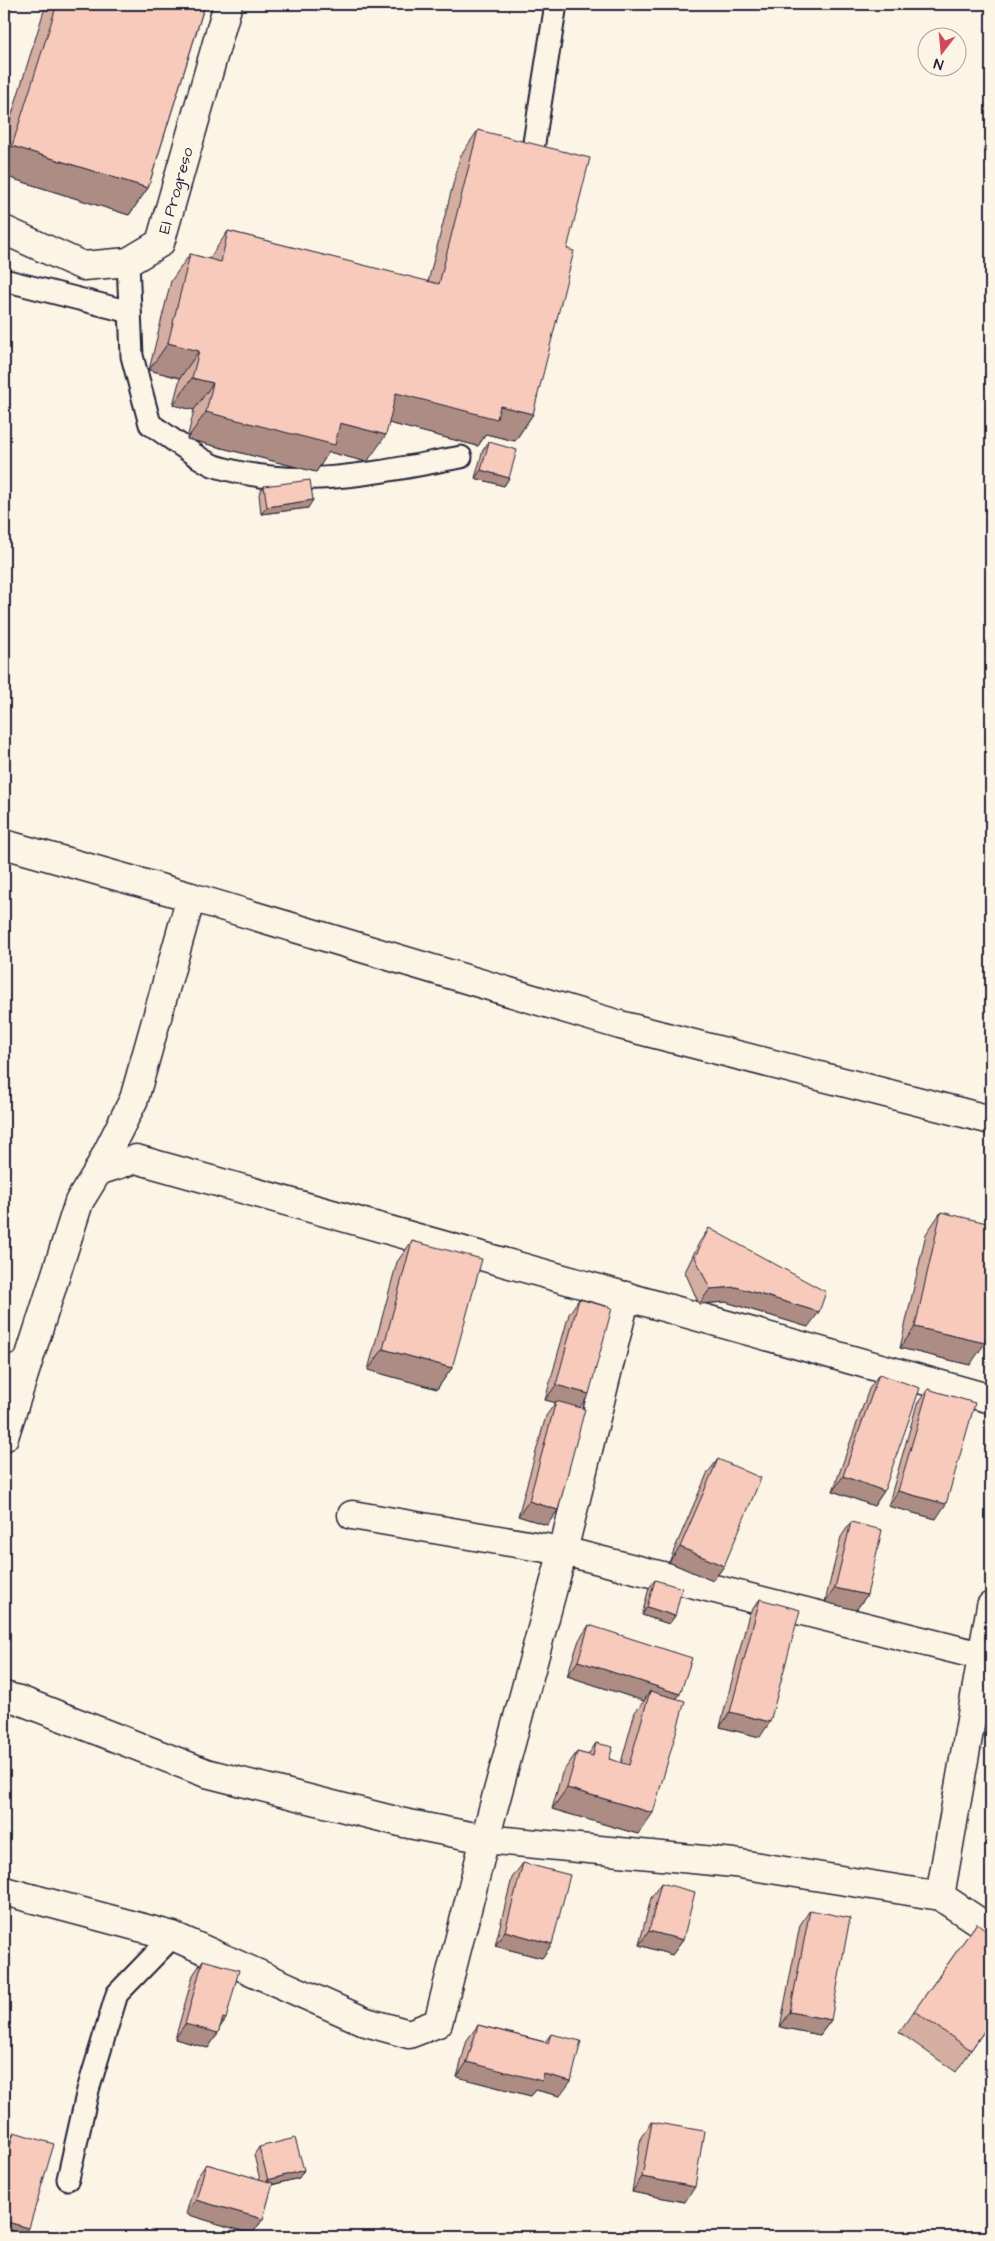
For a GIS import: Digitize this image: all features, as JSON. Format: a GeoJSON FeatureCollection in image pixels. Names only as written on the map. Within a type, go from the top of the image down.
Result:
{"type":"FeatureCollection","features":[{"type":"Feature","properties":{"kind":"street","name":"El Progreso"},"geometry":{"type":"LineString","coordinates":[[4,230],[83,266],[128,262],[160,243],[228,4]]}},
{"type":"Feature","properties":{"kind":"street"},"geometry":{"type":"LineString","coordinates":[[4,844],[620,1024],[991,1120]]}},
{"type":"Feature","properties":{"kind":"street"},"geometry":{"type":"LineString","coordinates":[[4,1437],[15,1365],[79,1202],[98,1171],[134,1099],[190,897]]}},
{"type":"Feature","properties":{"kind":"street"},"geometry":{"type":"LineString","coordinates":[[98,1171],[136,1159],[991,1398]]}},
{"type":"Feature","properties":{"kind":"street"},"geometry":{"type":"LineString","coordinates":[[4,1890],[173,1936],[366,2022],[410,2034],[438,2023],[485,1838],[563,1551],[626,1296]]}},
{"type":"Feature","properties":{"kind":"street"},"geometry":{"type":"LineString","coordinates":[[352,1515],[563,1551],[987,1659]]}},
{"type":"Feature","properties":{"kind":"street"},"geometry":{"type":"LineString","coordinates":[[940,1896],[987,1659],[991,1606]]}},
{"type":"Feature","properties":{"kind":"street"},"geometry":{"type":"LineString","coordinates":[[4,1696],[19,1700],[206,1773],[404,1823],[485,1838],[734,1863],[940,1896],[991,1930]]}},
{"type":"Feature","properties":{"kind":"lane"},"geometry":{"type":"LineString","coordinates":[[533,149],[556,4]]}},
{"type":"Feature","properties":{"kind":"lane"},"geometry":{"type":"LineString","coordinates":[[128,262],[132,356],[150,424],[213,465],[273,478],[342,478],[461,457]]}},
{"type":"Feature","properties":{"kind":"lane"},"geometry":{"type":"LineString","coordinates":[[4,280],[130,312]]}},
{"type":"Feature","properties":{"kind":"lane"},"geometry":{"type":"LineString","coordinates":[[68,2179],[91,2082],[117,1994],[173,1936]]}},
{"type":"Feature","properties":{"kind":"building"},"geometry":{"type":"Polygon","coordinates":[[[57,4],[205,4],[148,188],[12,146],[57,4]]]}},
{"type":"Feature","properties":{"kind":"building"},"geometry":{"type":"Polygon","coordinates":[[[478,130],[590,158],[567,249],[574,251],[533,414],[500,406],[497,419],[396,393],[386,435],[340,423],[335,445],[206,412],[213,383],[192,378],[199,351],[168,343],[190,254],[221,262],[228,231],[439,284],[478,130]]]}},
{"type":"Feature","properties":{"kind":"building"},"geometry":{"type":"Polygon","coordinates":[[[489,442],[517,450],[509,478],[481,470],[489,442]]]}},
{"type":"Feature","properties":{"kind":"building"},"geometry":{"type":"Polygon","coordinates":[[[310,480],[313,500],[267,507],[264,486],[310,480]]]}},
{"type":"Feature","properties":{"kind":"building"},"geometry":{"type":"Polygon","coordinates":[[[941,1212],[991,1224],[991,1318],[985,1343],[915,1327],[941,1212]]]}},
{"type":"Feature","properties":{"kind":"building"},"geometry":{"type":"Polygon","coordinates":[[[709,1228],[826,1292],[819,1312],[736,1287],[710,1289],[695,1257],[709,1228]]]}},
{"type":"Feature","properties":{"kind":"building"},"geometry":{"type":"Polygon","coordinates":[[[412,1241],[482,1259],[452,1368],[383,1349],[412,1241]]]}},
{"type":"Feature","properties":{"kind":"building"},"geometry":{"type":"Polygon","coordinates":[[[579,1299],[612,1308],[589,1394],[556,1385],[579,1299]]]}},
{"type":"Feature","properties":{"kind":"building"},"geometry":{"type":"Polygon","coordinates":[[[879,1374],[920,1388],[884,1491],[843,1476],[879,1374]]]}},
{"type":"Feature","properties":{"kind":"building"},"geometry":{"type":"Polygon","coordinates":[[[928,1389],[975,1403],[946,1504],[898,1491],[928,1389]]]}},
{"type":"Feature","properties":{"kind":"building"},"geometry":{"type":"Polygon","coordinates":[[[556,1401],[585,1409],[558,1510],[529,1501],[556,1401]]]}},
{"type":"Feature","properties":{"kind":"building"},"geometry":{"type":"Polygon","coordinates":[[[718,1459],[761,1478],[724,1566],[680,1547],[718,1459]]]}},
{"type":"Feature","properties":{"kind":"building"},"geometry":{"type":"Polygon","coordinates":[[[851,1522],[882,1530],[867,1595],[835,1588],[851,1522]]]}},
{"type":"Feature","properties":{"kind":"building"},"geometry":{"type":"Polygon","coordinates":[[[655,1580],[682,1588],[675,1616],[647,1607],[655,1580]]]}},
{"type":"Feature","properties":{"kind":"building"},"geometry":{"type":"Polygon","coordinates":[[[760,1599],[800,1610],[770,1722],[730,1712],[760,1599]]]}},
{"type":"Feature","properties":{"kind":"building"},"geometry":{"type":"Polygon","coordinates":[[[589,1625],[692,1658],[680,1694],[578,1661],[589,1625]]]}},
{"type":"Feature","properties":{"kind":"building"},"geometry":{"type":"Polygon","coordinates":[[[650,1691],[685,1701],[653,1813],[567,1788],[577,1752],[593,1756],[596,1743],[613,1747],[609,1759],[629,1765],[650,1691]]]}},
{"type":"Feature","properties":{"kind":"building"},"geometry":{"type":"Polygon","coordinates":[[[523,1863],[570,1875],[552,1944],[505,1931],[523,1863]]]}},
{"type":"Feature","properties":{"kind":"building"},"geometry":{"type":"Polygon","coordinates":[[[661,1883],[695,1892],[683,1940],[649,1931],[661,1883]]]}},
{"type":"Feature","properties":{"kind":"building"},"geometry":{"type":"Polygon","coordinates":[[[810,1910],[850,1918],[831,2020],[790,2012],[810,1910]]]}},
{"type":"Feature","properties":{"kind":"building"},"geometry":{"type":"Polygon","coordinates":[[[977,1923],[991,1934],[991,2021],[971,2050],[914,2011],[977,1923]]]}},
{"type":"Feature","properties":{"kind":"building"},"geometry":{"type":"Polygon","coordinates":[[[203,1960],[239,1970],[226,2019],[223,2018],[218,2033],[185,2024],[203,1960]]]}},
{"type":"Feature","properties":{"kind":"building"},"geometry":{"type":"Polygon","coordinates":[[[478,2025],[548,2043],[551,2034],[581,2041],[571,2081],[544,2074],[542,2081],[467,2062],[478,2025]]]}},
{"type":"Feature","properties":{"kind":"building"},"geometry":{"type":"Polygon","coordinates":[[[652,2122],[704,2131],[695,2187],[642,2177],[652,2122]]]}},
{"type":"Feature","properties":{"kind":"building"},"geometry":{"type":"Polygon","coordinates":[[[14,2132],[54,2144],[29,2228],[4,2221],[4,2165],[14,2132]]]}},
{"type":"Feature","properties":{"kind":"building"},"geometry":{"type":"Polygon","coordinates":[[[295,2138],[304,2170],[268,2180],[259,2147],[295,2138]]]}},
{"type":"Feature","properties":{"kind":"building"},"geometry":{"type":"Polygon","coordinates":[[[206,2164],[273,2183],[263,2219],[196,2200],[206,2164]]]}}]}
